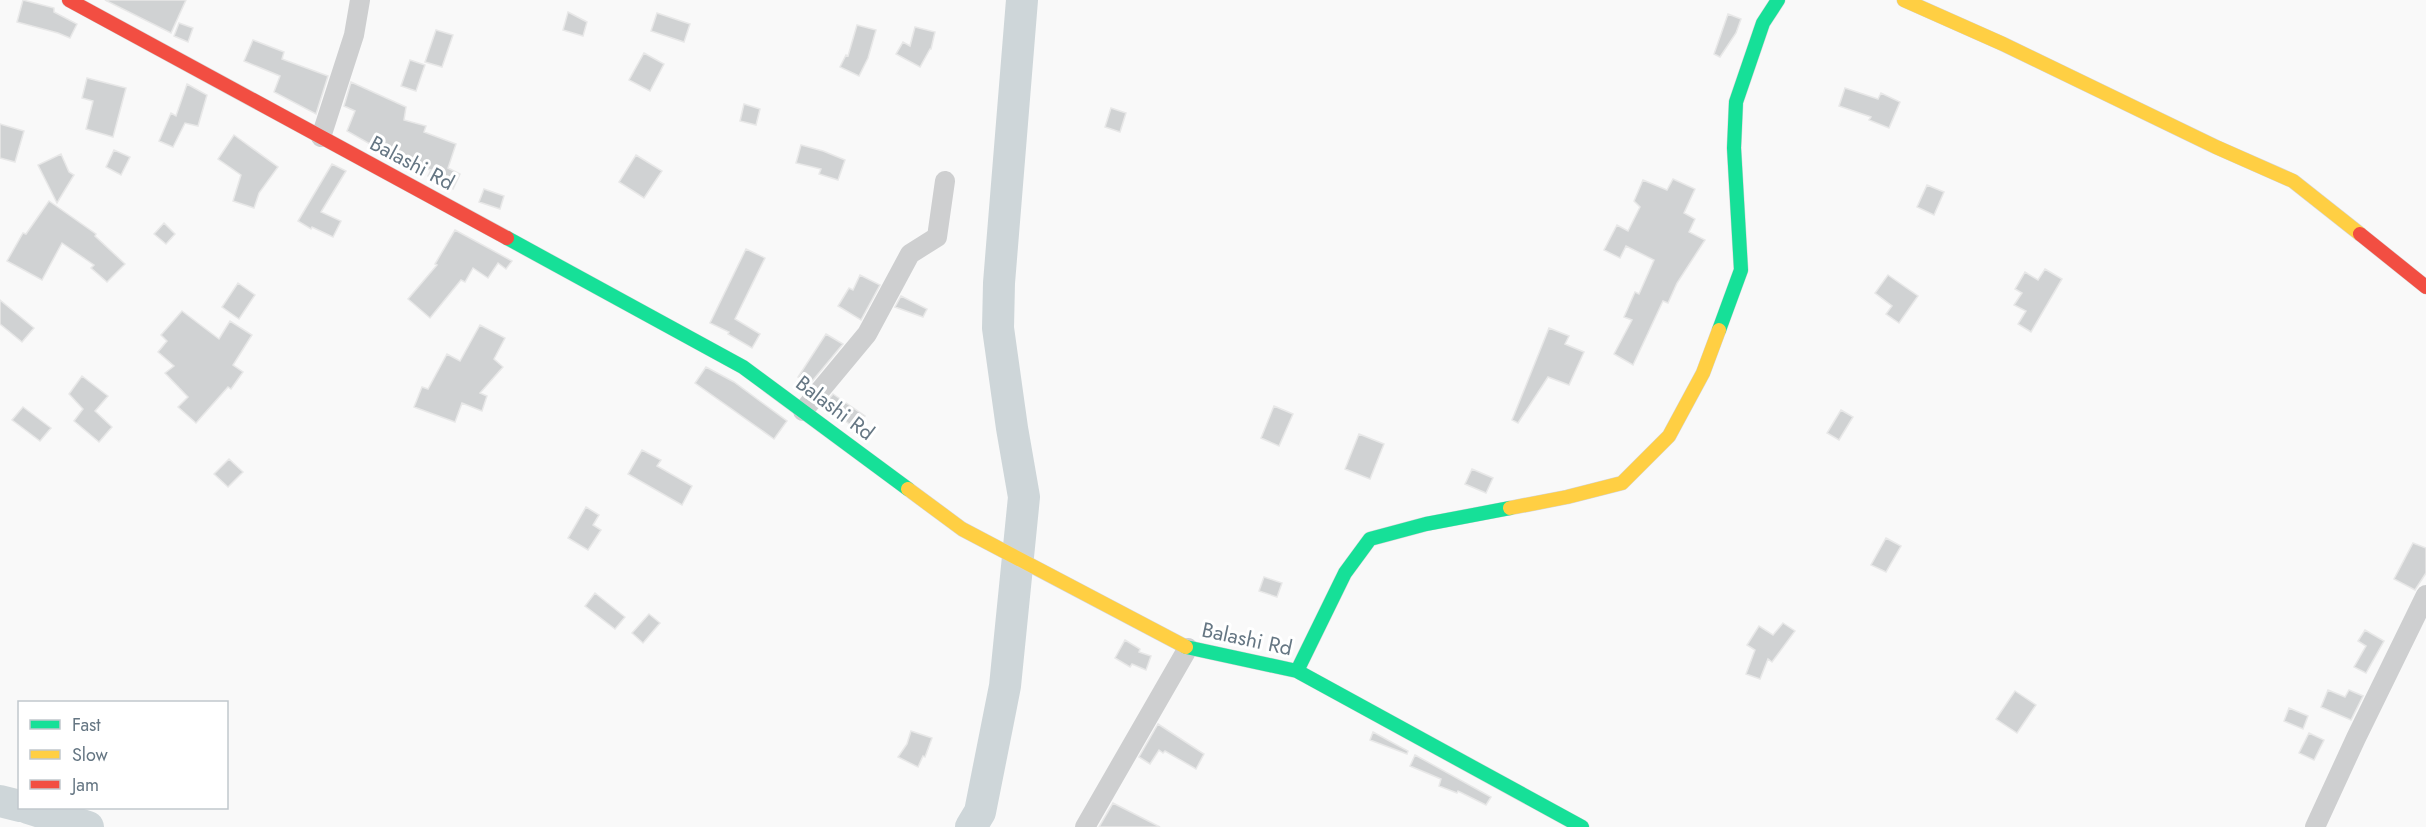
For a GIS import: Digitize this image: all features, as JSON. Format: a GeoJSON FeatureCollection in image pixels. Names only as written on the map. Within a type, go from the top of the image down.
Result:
{"type":"FeatureCollection","features":[{"type":"Feature","properties":{"kind":"main road"},"geometry":{"type":"LineString","coordinates":[[1297,671],[1345,573],[1370,539],[1426,524],[1567,497],[1622,483],[1669,436],[1703,373],[1741,270],[1734,148],[1736,102],[1763,23],[1778,0]]}},
{"type":"Feature","properties":{"kind":"main road"},"geometry":{"type":"LineString","coordinates":[[1904,0],[2003,44],[2216,147],[2293,181],[2426,287]]}},
{"type":"Feature","properties":{"kind":"main road","name":"Balashi Rd"},"geometry":{"type":"LineString","coordinates":[[81,3],[743,367],[962,530],[1188,648],[1297,671],[1582,827]]}},
{"type":"Feature","properties":{"kind":"street"},"geometry":{"type":"LineString","coordinates":[[321,137],[354,35],[360,0]]}},
{"type":"Feature","properties":{"kind":"street"},"geometry":{"type":"LineString","coordinates":[[803,411],[867,334],[910,254],[937,237],[945,181]]}},
{"type":"Feature","properties":{"kind":"street"},"geometry":{"type":"LineString","coordinates":[[2315,827],[2426,595]]}},
{"type":"Feature","properties":{"kind":"street"},"geometry":{"type":"LineString","coordinates":[[1084,827],[1188,648]]}},
{"type":"Feature","properties":{"kind":"building"},"geometry":{"type":"Polygon","coordinates":[[[23,0],[54,8],[54,12],[77,24],[70,38],[17,22],[23,0]]]}},
{"type":"Feature","properties":{"kind":"building"},"geometry":{"type":"Polygon","coordinates":[[[105,0],[186,0],[171,33],[105,0]]]}},
{"type":"Feature","properties":{"kind":"building"},"geometry":{"type":"Polygon","coordinates":[[[568,12],[587,22],[583,36],[563,30],[568,12]]]}},
{"type":"Feature","properties":{"kind":"building"},"geometry":{"type":"Polygon","coordinates":[[[657,13],[690,24],[684,42],[651,31],[657,13]]]}},
{"type":"Feature","properties":{"kind":"building"},"geometry":{"type":"Polygon","coordinates":[[[1728,14],[1741,19],[1736,33],[1720,57],[1714,54],[1728,14]]]}},
{"type":"Feature","properties":{"kind":"building"},"geometry":{"type":"Polygon","coordinates":[[[179,23],[193,28],[188,42],[174,36],[179,23]]]}},
{"type":"Feature","properties":{"kind":"building"},"geometry":{"type":"Polygon","coordinates":[[[857,25],[876,30],[868,58],[859,76],[840,67],[846,55],[848,56],[857,25]]]}},
{"type":"Feature","properties":{"kind":"building"},"geometry":{"type":"Polygon","coordinates":[[[915,27],[935,32],[931,49],[920,67],[896,54],[903,42],[910,46],[915,27]]]}},
{"type":"Feature","properties":{"kind":"building"},"geometry":{"type":"Polygon","coordinates":[[[436,30],[453,35],[442,67],[425,62],[436,30]]]}},
{"type":"Feature","properties":{"kind":"building"},"geometry":{"type":"Polygon","coordinates":[[[253,40],[284,52],[282,59],[328,76],[316,114],[274,92],[280,76],[244,61],[253,40]]]}},
{"type":"Feature","properties":{"kind":"building"},"geometry":{"type":"Polygon","coordinates":[[[644,53],[664,64],[650,91],[629,80],[644,53]]]}},
{"type":"Feature","properties":{"kind":"building"},"geometry":{"type":"Polygon","coordinates":[[[410,60],[425,65],[416,91],[401,86],[410,60]]]}},
{"type":"Feature","properties":{"kind":"building"},"geometry":{"type":"Polygon","coordinates":[[[87,78],[126,88],[113,137],[86,129],[93,101],[82,98],[87,78]]]}},
{"type":"Feature","properties":{"kind":"building"},"geometry":{"type":"Polygon","coordinates":[[[351,82],[406,107],[404,120],[426,126],[424,132],[456,144],[448,168],[460,174],[453,189],[428,176],[431,170],[398,160],[347,131],[355,111],[344,106],[351,82]]]}},
{"type":"Feature","properties":{"kind":"building"},"geometry":{"type":"Polygon","coordinates":[[[187,84],[207,95],[198,126],[185,123],[173,147],[159,141],[171,113],[176,116],[187,84]]]}},
{"type":"Feature","properties":{"kind":"building"},"geometry":{"type":"Polygon","coordinates":[[[1845,88],[1878,99],[1881,93],[1900,102],[1889,128],[1869,120],[1871,117],[1839,106],[1845,88]]]}},
{"type":"Feature","properties":{"kind":"building"},"geometry":{"type":"Polygon","coordinates":[[[744,104],[760,109],[756,125],[740,121],[744,104]]]}},
{"type":"Feature","properties":{"kind":"building"},"geometry":{"type":"Polygon","coordinates":[[[1111,108],[1126,113],[1120,132],[1105,127],[1111,108]]]}},
{"type":"Feature","properties":{"kind":"building"},"geometry":{"type":"Polygon","coordinates":[[[0,124],[24,131],[15,162],[0,158],[0,124]]]}},
{"type":"Feature","properties":{"kind":"building"},"geometry":{"type":"Polygon","coordinates":[[[234,135],[278,167],[259,193],[254,208],[233,201],[241,175],[218,159],[234,135]]]}},
{"type":"Feature","properties":{"kind":"building"},"geometry":{"type":"Polygon","coordinates":[[[801,145],[845,160],[838,180],[819,174],[821,169],[796,163],[801,145]]]}},
{"type":"Feature","properties":{"kind":"building"},"geometry":{"type":"Polygon","coordinates":[[[114,150],[130,157],[121,175],[106,167],[114,150]]]}},
{"type":"Feature","properties":{"kind":"building"},"geometry":{"type":"Polygon","coordinates":[[[61,154],[69,172],[74,175],[57,203],[38,165],[61,154]]]}},
{"type":"Feature","properties":{"kind":"building"},"geometry":{"type":"Polygon","coordinates":[[[636,155],[662,171],[644,198],[619,182],[636,155]]]}},
{"type":"Feature","properties":{"kind":"building"},"geometry":{"type":"Polygon","coordinates":[[[332,164],[346,171],[321,212],[341,221],[333,237],[312,227],[311,229],[298,221],[332,164]]]}},
{"type":"Feature","properties":{"kind":"building"},"geometry":{"type":"Polygon","coordinates":[[[1673,179],[1695,189],[1684,213],[1695,219],[1689,232],[1705,240],[1677,283],[1668,303],[1663,301],[1633,365],[1614,354],[1632,320],[1624,317],[1635,292],[1639,294],[1654,260],[1626,246],[1620,258],[1604,250],[1617,225],[1628,231],[1640,207],[1634,201],[1643,180],[1667,190],[1673,179]]]}},
{"type":"Feature","properties":{"kind":"building"},"geometry":{"type":"Polygon","coordinates":[[[1927,185],[1944,192],[1934,215],[1917,207],[1927,185]]]}},
{"type":"Feature","properties":{"kind":"building"},"geometry":{"type":"Polygon","coordinates":[[[484,189],[504,196],[500,209],[479,202],[484,189]]]}},
{"type":"Feature","properties":{"kind":"building"},"geometry":{"type":"Polygon","coordinates":[[[49,201],[96,234],[95,236],[125,264],[107,282],[91,268],[94,265],[62,243],[42,280],[7,261],[23,233],[26,234],[49,201]]]}},
{"type":"Feature","properties":{"kind":"building"},"geometry":{"type":"Polygon","coordinates":[[[164,223],[175,234],[166,244],[154,234],[164,223]]]}},
{"type":"Feature","properties":{"kind":"building"},"geometry":{"type":"Polygon","coordinates":[[[455,230],[512,261],[506,269],[498,263],[488,278],[473,268],[465,282],[461,280],[430,318],[408,299],[437,265],[435,264],[455,230]]]}},
{"type":"Feature","properties":{"kind":"building"},"geometry":{"type":"Polygon","coordinates":[[[746,249],[765,258],[735,319],[760,334],[752,348],[728,334],[729,332],[710,323],[746,249]]]}},
{"type":"Feature","properties":{"kind":"building"},"geometry":{"type":"Polygon","coordinates":[[[2045,269],[2062,279],[2031,332],[2018,324],[2026,311],[2014,305],[2022,293],[2015,289],[2025,272],[2038,280],[2045,269]]]}},
{"type":"Feature","properties":{"kind":"building"},"geometry":{"type":"Polygon","coordinates":[[[860,275],[880,285],[861,320],[838,306],[849,288],[853,290],[860,275]]]}},
{"type":"Feature","properties":{"kind":"building"},"geometry":{"type":"Polygon","coordinates":[[[1888,275],[1918,296],[1899,323],[1886,314],[1892,306],[1875,293],[1888,275]]]}},
{"type":"Feature","properties":{"kind":"building"},"geometry":{"type":"Polygon","coordinates":[[[238,283],[255,295],[239,319],[222,307],[238,283]]]}},
{"type":"Feature","properties":{"kind":"building"},"geometry":{"type":"Polygon","coordinates":[[[901,296],[927,309],[923,317],[895,307],[901,296]]]}},
{"type":"Feature","properties":{"kind":"building"},"geometry":{"type":"Polygon","coordinates":[[[0,300],[34,328],[22,342],[0,324],[0,300]]]}},
{"type":"Feature","properties":{"kind":"building"},"geometry":{"type":"Polygon","coordinates":[[[182,311],[219,339],[230,321],[252,335],[233,365],[243,372],[231,389],[228,387],[196,423],[178,407],[188,397],[165,373],[174,366],[158,352],[167,341],[161,335],[182,311]]]}},
{"type":"Feature","properties":{"kind":"building"},"geometry":{"type":"Polygon","coordinates":[[[480,325],[505,338],[494,359],[503,367],[480,393],[487,396],[482,411],[462,403],[455,422],[414,407],[422,387],[428,389],[447,354],[460,361],[480,325]]]}},
{"type":"Feature","properties":{"kind":"building"},"geometry":{"type":"Polygon","coordinates":[[[1549,328],[1569,336],[1565,344],[1584,352],[1569,385],[1548,377],[1518,423],[1512,420],[1549,328]]]}},
{"type":"Feature","properties":{"kind":"building"},"geometry":{"type":"Polygon","coordinates":[[[826,334],[843,344],[809,385],[798,377],[826,334]]]}},
{"type":"Feature","properties":{"kind":"building"},"geometry":{"type":"Polygon","coordinates":[[[706,367],[734,382],[787,421],[774,439],[695,383],[706,367]]]}},
{"type":"Feature","properties":{"kind":"building"},"geometry":{"type":"Polygon","coordinates":[[[82,376],[108,396],[95,411],[112,427],[99,442],[74,421],[83,409],[69,394],[82,376]]]}},
{"type":"Feature","properties":{"kind":"building"},"geometry":{"type":"Polygon","coordinates":[[[833,394],[865,416],[856,429],[824,405],[833,394]]]}},
{"type":"Feature","properties":{"kind":"building"},"geometry":{"type":"Polygon","coordinates":[[[1274,406],[1293,414],[1279,446],[1261,438],[1274,406]]]}},
{"type":"Feature","properties":{"kind":"building"},"geometry":{"type":"Polygon","coordinates":[[[23,407],[51,428],[40,441],[12,420],[23,407]]]}},
{"type":"Feature","properties":{"kind":"building"},"geometry":{"type":"Polygon","coordinates":[[[1841,410],[1853,417],[1839,440],[1827,433],[1841,410]]]}},
{"type":"Feature","properties":{"kind":"building"},"geometry":{"type":"Polygon","coordinates":[[[1359,434],[1384,444],[1370,479],[1345,469],[1359,434]]]}},
{"type":"Feature","properties":{"kind":"building"},"geometry":{"type":"Polygon","coordinates":[[[642,450],[661,460],[657,466],[692,486],[682,505],[628,474],[642,450]]]}},
{"type":"Feature","properties":{"kind":"building"},"geometry":{"type":"Polygon","coordinates":[[[229,459],[243,472],[228,487],[214,474],[229,459]]]}},
{"type":"Feature","properties":{"kind":"building"},"geometry":{"type":"Polygon","coordinates":[[[1472,469],[1493,478],[1486,493],[1465,484],[1472,469]]]}},
{"type":"Feature","properties":{"kind":"building"},"geometry":{"type":"Polygon","coordinates":[[[586,507],[599,515],[593,525],[601,530],[588,550],[568,538],[586,507]]]}},
{"type":"Feature","properties":{"kind":"building"},"geometry":{"type":"Polygon","coordinates":[[[1886,538],[1901,546],[1886,572],[1871,565],[1886,538]]]}},
{"type":"Feature","properties":{"kind":"building"},"geometry":{"type":"Polygon","coordinates":[[[2413,543],[2426,548],[2426,573],[2415,590],[2394,579],[2413,543]]]}},
{"type":"Feature","properties":{"kind":"building"},"geometry":{"type":"Polygon","coordinates":[[[1264,577],[1282,583],[1277,597],[1259,591],[1264,577]]]}},
{"type":"Feature","properties":{"kind":"building"},"geometry":{"type":"Polygon","coordinates":[[[595,593],[625,617],[615,629],[585,606],[595,593]]]}},
{"type":"Feature","properties":{"kind":"building"},"geometry":{"type":"Polygon","coordinates":[[[649,614],[660,623],[643,643],[632,633],[649,614]]]}},
{"type":"Feature","properties":{"kind":"building"},"geometry":{"type":"Polygon","coordinates":[[[1783,623],[1795,631],[1772,662],[1768,659],[1760,679],[1746,674],[1755,650],[1747,645],[1759,626],[1773,635],[1783,623]]]}},
{"type":"Feature","properties":{"kind":"building"},"geometry":{"type":"Polygon","coordinates":[[[2365,630],[2384,641],[2366,673],[2354,667],[2366,646],[2358,641],[2365,630]]]}},
{"type":"Feature","properties":{"kind":"building"},"geometry":{"type":"Polygon","coordinates":[[[1125,640],[1140,649],[1139,652],[1151,656],[1146,670],[1132,664],[1130,667],[1115,658],[1125,640]]]}},
{"type":"Feature","properties":{"kind":"building"},"geometry":{"type":"Polygon","coordinates":[[[2328,690],[2345,697],[2349,690],[2363,696],[2351,720],[2321,707],[2328,690]]]}},
{"type":"Feature","properties":{"kind":"building"},"geometry":{"type":"Polygon","coordinates":[[[2015,691],[2036,705],[2017,733],[1996,719],[2015,691]]]}},
{"type":"Feature","properties":{"kind":"building"},"geometry":{"type":"Polygon","coordinates":[[[2289,708],[2308,716],[2303,729],[2284,721],[2289,708]]]}},
{"type":"Feature","properties":{"kind":"building"},"geometry":{"type":"Polygon","coordinates":[[[1158,724],[1204,754],[1196,769],[1165,751],[1163,753],[1159,750],[1150,764],[1139,757],[1158,724]]]}},
{"type":"Feature","properties":{"kind":"building"},"geometry":{"type":"Polygon","coordinates":[[[911,731],[932,738],[925,757],[923,756],[918,767],[898,757],[907,744],[911,731]]]}},
{"type":"Feature","properties":{"kind":"building"},"geometry":{"type":"Polygon","coordinates":[[[1373,732],[1408,751],[1407,754],[1370,740],[1373,732]]]}},
{"type":"Feature","properties":{"kind":"building"},"geometry":{"type":"Polygon","coordinates":[[[2309,733],[2324,740],[2314,760],[2299,753],[2309,733]]]}},
{"type":"Feature","properties":{"kind":"building"},"geometry":{"type":"Polygon","coordinates":[[[1415,755],[1491,797],[1486,805],[1458,791],[1457,793],[1439,786],[1441,779],[1410,766],[1415,755]]]}},
{"type":"Feature","properties":{"kind":"building"},"geometry":{"type":"Polygon","coordinates":[[[1113,803],[1160,827],[1099,827],[1113,803]]]}},
{"type":"Feature","properties":{"kind":"waterway"},"geometry":{"type":"LineString","coordinates":[[971,827],[980,812],[1005,686],[1024,497],[998,328],[999,283],[1022,0]]}},
{"type":"Feature","properties":{"kind":"waterway"},"geometry":{"type":"LineString","coordinates":[[0,801],[18,806]]}},
{"type":"Feature","properties":{"kind":"waterway"},"geometry":{"type":"LineString","coordinates":[[31,809],[88,827]]}},
{"type":"Feature","properties":{"kind":"traffic: fast"},"geometry":{"type":"LineString","coordinates":[[1719,330],[1741,270],[1734,148],[1736,102],[1763,23],[1778,0]]}},
{"type":"Feature","properties":{"kind":"traffic: fast"},"geometry":{"type":"LineString","coordinates":[[507,238],[743,367],[908,489]]}},
{"type":"Feature","properties":{"kind":"traffic: fast"},"geometry":{"type":"LineString","coordinates":[[1297,671],[1345,573],[1370,539],[1426,524],[1510,508]]}},
{"type":"Feature","properties":{"kind":"traffic: fast"},"geometry":{"type":"LineString","coordinates":[[1186,647],[1297,671],[1582,827]]}},
{"type":"Feature","properties":{"kind":"traffic: slow"},"geometry":{"type":"LineString","coordinates":[[1904,0],[2003,44],[2216,147],[2293,181],[2360,234]]}},
{"type":"Feature","properties":{"kind":"traffic: slow"},"geometry":{"type":"LineString","coordinates":[[1510,508],[1622,483],[1669,436],[1703,373],[1719,330]]}},
{"type":"Feature","properties":{"kind":"traffic: slow"},"geometry":{"type":"LineString","coordinates":[[908,489],[962,529],[1186,647]]}},
{"type":"Feature","properties":{"kind":"traffic: jam"},"geometry":{"type":"LineString","coordinates":[[69,0],[507,238]]}},
{"type":"Feature","properties":{"kind":"traffic: jam"},"geometry":{"type":"LineString","coordinates":[[2360,234],[2426,287]]}}]}
